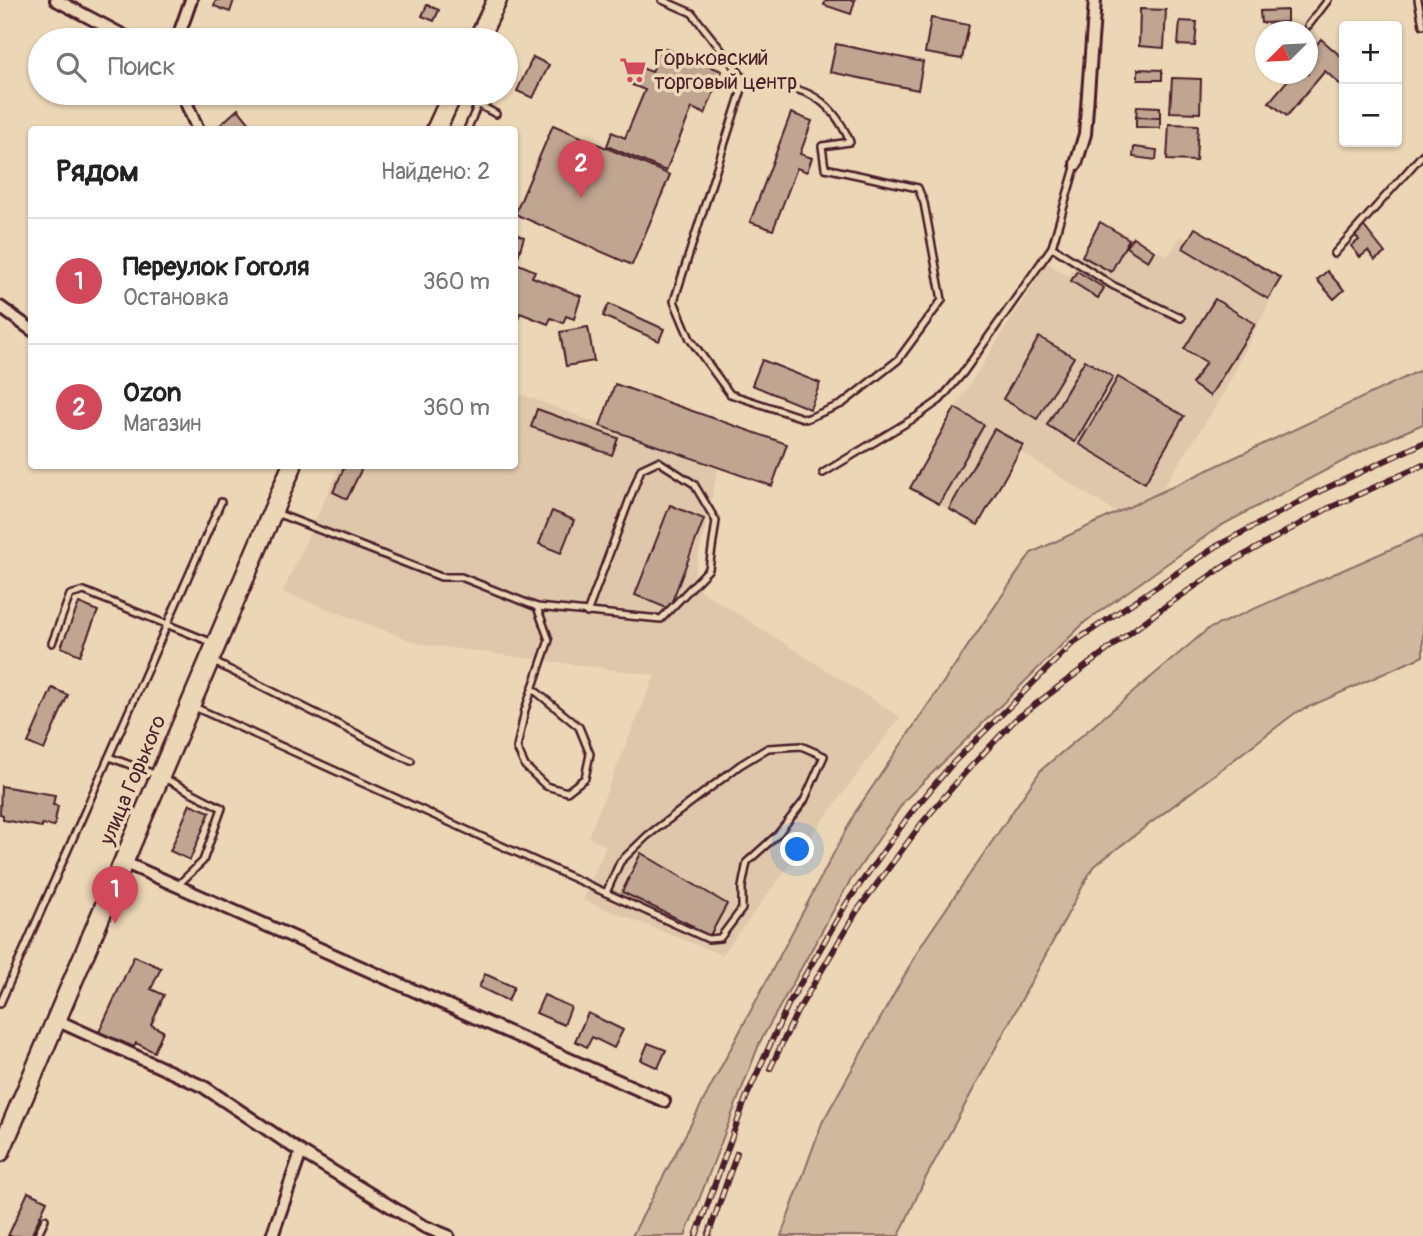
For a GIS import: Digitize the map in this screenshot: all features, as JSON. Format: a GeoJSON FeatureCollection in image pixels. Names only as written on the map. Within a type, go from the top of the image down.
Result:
{"type":"FeatureCollection","features":[{"type":"Feature","properties":{"kind":"main road"},"geometry":{"type":"LineString","coordinates":[[484,28],[497,0]]}},
{"type":"Feature","properties":{"kind":"main road"},"geometry":{"type":"LineString","coordinates":[[438,126],[449,105]]}},
{"type":"Feature","properties":{"kind":"main road","name":"улица Горького"},"geometry":{"type":"LineString","coordinates":[[0,1152],[291,469]]}},
{"type":"Feature","properties":{"kind":"street"},"geometry":{"type":"LineString","coordinates":[[57,0],[110,28]]}},
{"type":"Feature","properties":{"kind":"street"},"geometry":{"type":"LineString","coordinates":[[181,28],[191,0]]}},
{"type":"Feature","properties":{"kind":"street"},"geometry":{"type":"LineString","coordinates":[[1076,164],[1085,134],[1094,0]]}},
{"type":"Feature","properties":{"kind":"street"},"geometry":{"type":"LineString","coordinates":[[187,105],[196,126]]}},
{"type":"Feature","properties":{"kind":"street"},"geometry":{"type":"LineString","coordinates":[[0,307],[28,327]]}},
{"type":"Feature","properties":{"kind":"street"},"geometry":{"type":"LineString","coordinates":[[123,862],[178,884],[664,1101]]}},
{"type":"Feature","properties":{"kind":"street"},"geometry":{"type":"LineString","coordinates":[[55,1020],[204,1087],[301,1152],[423,1226],[448,1236]]}},
{"type":"Feature","properties":{"kind":"street"},"geometry":{"type":"LineString","coordinates":[[272,1236],[301,1152]]}},
{"type":"Feature","properties":{"kind":"lane"},"geometry":{"type":"LineString","coordinates":[[662,0],[692,13],[745,80],[793,87],[823,101],[843,125],[850,142],[822,146],[825,168],[918,188],[924,203],[942,300],[898,360],[842,404],[806,419],[730,394],[690,339],[674,301],[745,80]]}},
{"type":"Feature","properties":{"kind":"lane"},"geometry":{"type":"LineString","coordinates":[[1312,21],[1328,0]]}},
{"type":"Feature","properties":{"kind":"lane"},"geometry":{"type":"LineString","coordinates":[[1418,0],[1423,25]]}},
{"type":"Feature","properties":{"kind":"lane"},"geometry":{"type":"LineString","coordinates":[[469,126],[478,105]]}},
{"type":"Feature","properties":{"kind":"lane"},"geometry":{"type":"LineString","coordinates":[[480,105],[496,114]]}},
{"type":"Feature","properties":{"kind":"lane"},"geometry":{"type":"LineString","coordinates":[[1334,254],[1423,154]]}},
{"type":"Feature","properties":{"kind":"lane"},"geometry":{"type":"LineString","coordinates":[[823,473],[940,400],[963,373],[1052,247],[1076,164]]}},
{"type":"Feature","properties":{"kind":"lane"},"geometry":{"type":"LineString","coordinates":[[1052,247],[1112,285],[1181,318]]}},
{"type":"Feature","properties":{"kind":"lane"},"geometry":{"type":"LineString","coordinates":[[273,512],[441,577],[461,577],[537,607],[587,613],[661,619],[709,569],[716,521],[694,484],[659,461],[641,469],[587,613]]}},
{"type":"Feature","properties":{"kind":"lane"},"geometry":{"type":"LineString","coordinates":[[0,1004],[221,502]]}},
{"type":"Feature","properties":{"kind":"lane"},"geometry":{"type":"LineString","coordinates":[[52,643],[70,595],[83,591],[167,625],[411,761]]}},
{"type":"Feature","properties":{"kind":"lane"},"geometry":{"type":"LineString","coordinates":[[533,690],[579,727],[590,754],[585,778],[567,792],[546,786],[525,766],[517,748],[525,710],[550,640],[537,607]]}},
{"type":"Feature","properties":{"kind":"lane"},"geometry":{"type":"LineString","coordinates":[[190,705],[606,893],[708,939],[720,938],[742,909],[742,887],[747,862],[777,835],[804,801],[824,756],[800,746],[768,748],[740,765],[647,836],[620,862],[606,893]]}},
{"type":"Feature","properties":{"kind":"lane"},"geometry":{"type":"LineString","coordinates":[[109,757],[160,776],[222,808],[203,861],[178,884]]}},
{"type":"Feature","properties":{"kind":"lane"},"geometry":{"type":"LineString","coordinates":[[37,1236],[45,1219]]}},
{"type":"Feature","properties":{"kind":"shaded area"},"geometry":{"type":"Polygon","coordinates":[[[1100,222],[1168,256],[1181,236],[1188,240],[1195,228],[1281,278],[1223,395],[1157,497],[1115,512],[1020,451],[978,525],[910,488],[955,408],[1047,263],[1069,276],[1100,222]]]}},
{"type":"Feature","properties":{"kind":"shaded area"},"geometry":{"type":"Polygon","coordinates":[[[1423,369],[1423,424],[1368,448],[1220,526],[1085,622],[905,800],[847,886],[760,1042],[685,1236],[632,1236],[856,811],[1031,553],[1423,369]]]}},
{"type":"Feature","properties":{"kind":"shaded area"},"geometry":{"type":"Polygon","coordinates":[[[518,393],[718,469],[692,585],[900,717],[722,955],[583,900],[606,846],[588,837],[655,675],[421,644],[283,592],[339,469],[518,469],[518,393]]]}},
{"type":"Feature","properties":{"kind":"shaded area"},"geometry":{"type":"Polygon","coordinates":[[[1423,535],[1423,656],[1295,713],[1093,867],[924,1181],[899,1236],[781,1236],[822,1123],[922,944],[1041,770],[1208,629],[1423,535]]]}},
{"type":"Feature","properties":{"kind":"building"},"geometry":{"type":"Polygon","coordinates":[[[216,0],[234,0],[230,12],[214,6],[216,0]]]}},
{"type":"Feature","properties":{"kind":"building"},"geometry":{"type":"Polygon","coordinates":[[[826,0],[855,0],[851,14],[824,5],[826,0]]]}},
{"type":"Feature","properties":{"kind":"building"},"geometry":{"type":"Polygon","coordinates":[[[427,5],[439,10],[434,21],[422,16],[427,5]]]}},
{"type":"Feature","properties":{"kind":"building"},"geometry":{"type":"Polygon","coordinates":[[[1140,9],[1166,10],[1164,48],[1139,46],[1140,9]]]}},
{"type":"Feature","properties":{"kind":"building"},"geometry":{"type":"Polygon","coordinates":[[[1287,10],[1287,21],[1261,21],[1260,11],[1287,10]]]}},
{"type":"Feature","properties":{"kind":"building"},"geometry":{"type":"Polygon","coordinates":[[[931,18],[969,25],[962,59],[925,53],[931,18]]]}},
{"type":"Feature","properties":{"kind":"building"},"geometry":{"type":"Polygon","coordinates":[[[1180,21],[1197,22],[1195,46],[1178,45],[1180,21]]]}},
{"type":"Feature","properties":{"kind":"building"},"geometry":{"type":"Polygon","coordinates":[[[1321,39],[1339,55],[1339,84],[1325,71],[1318,79],[1318,43],[1321,39]]]}},
{"type":"Feature","properties":{"kind":"building"},"geometry":{"type":"Polygon","coordinates":[[[836,44],[923,62],[918,90],[830,72],[836,44]]]}},
{"type":"Feature","properties":{"kind":"building"},"geometry":{"type":"Polygon","coordinates":[[[662,47],[722,71],[705,114],[692,108],[666,171],[607,146],[612,132],[625,138],[645,90],[632,85],[639,67],[652,72],[662,47]]]}},
{"type":"Feature","properties":{"kind":"building"},"geometry":{"type":"Polygon","coordinates":[[[533,57],[549,65],[533,98],[518,91],[533,57]]]}},
{"type":"Feature","properties":{"kind":"building"},"geometry":{"type":"Polygon","coordinates":[[[1138,69],[1162,70],[1162,80],[1138,80],[1138,69]]]}},
{"type":"Feature","properties":{"kind":"building"},"geometry":{"type":"Polygon","coordinates":[[[1172,78],[1201,79],[1200,113],[1170,112],[1172,78]]]}},
{"type":"Feature","properties":{"kind":"building"},"geometry":{"type":"Polygon","coordinates":[[[1284,84],[1314,84],[1287,116],[1269,102],[1284,84]]]}},
{"type":"Feature","properties":{"kind":"building"},"geometry":{"type":"Polygon","coordinates":[[[1137,106],[1160,107],[1160,118],[1136,118],[1137,106]]]}},
{"type":"Feature","properties":{"kind":"building"},"geometry":{"type":"Polygon","coordinates":[[[238,109],[252,126],[221,126],[238,109]]]}},
{"type":"Feature","properties":{"kind":"building"},"geometry":{"type":"Polygon","coordinates":[[[791,113],[812,121],[800,154],[812,158],[807,172],[797,168],[773,230],[750,222],[791,113]]]}},
{"type":"Feature","properties":{"kind":"building"},"geometry":{"type":"Polygon","coordinates":[[[1136,117],[1160,118],[1160,128],[1136,127],[1136,117]]]}},
{"type":"Feature","properties":{"kind":"building"},"geometry":{"type":"Polygon","coordinates":[[[1169,124],[1198,125],[1196,161],[1167,160],[1169,124]]]}},
{"type":"Feature","properties":{"kind":"building"},"geometry":{"type":"Polygon","coordinates":[[[553,125],[670,175],[632,265],[518,215],[518,207],[553,125]]]}},
{"type":"Feature","properties":{"kind":"building"},"geometry":{"type":"Polygon","coordinates":[[[1134,147],[1157,150],[1156,160],[1133,157],[1134,147]]]}},
{"type":"Feature","properties":{"kind":"building"},"geometry":{"type":"Polygon","coordinates":[[[1100,222],[1129,239],[1111,272],[1082,256],[1100,222]]]}},
{"type":"Feature","properties":{"kind":"building"},"geometry":{"type":"Polygon","coordinates":[[[1362,224],[1385,253],[1375,260],[1368,251],[1360,257],[1351,246],[1359,240],[1352,232],[1362,224]]]}},
{"type":"Feature","properties":{"kind":"building"},"geometry":{"type":"Polygon","coordinates":[[[1195,228],[1281,278],[1268,299],[1183,248],[1195,228]]]}},
{"type":"Feature","properties":{"kind":"building"},"geometry":{"type":"Polygon","coordinates":[[[518,235],[524,237],[518,256],[518,235]]]}},
{"type":"Feature","properties":{"kind":"building"},"geometry":{"type":"Polygon","coordinates":[[[1133,237],[1154,251],[1148,261],[1126,247],[1133,237]]]}},
{"type":"Feature","properties":{"kind":"building"},"geometry":{"type":"Polygon","coordinates":[[[518,264],[535,271],[532,277],[581,296],[574,319],[566,316],[563,323],[551,318],[548,324],[520,313],[518,319],[518,264]]]}},
{"type":"Feature","properties":{"kind":"building"},"geometry":{"type":"Polygon","coordinates":[[[1077,271],[1104,288],[1098,298],[1071,281],[1077,271]]]}},
{"type":"Feature","properties":{"kind":"building"},"geometry":{"type":"Polygon","coordinates":[[[1327,271],[1344,290],[1334,299],[1317,280],[1327,271]]]}},
{"type":"Feature","properties":{"kind":"building"},"geometry":{"type":"Polygon","coordinates":[[[1215,299],[1255,324],[1210,396],[1192,384],[1206,362],[1184,349],[1215,299]]]}},
{"type":"Feature","properties":{"kind":"building"},"geometry":{"type":"Polygon","coordinates":[[[609,304],[664,329],[659,341],[603,316],[609,304]]]}},
{"type":"Feature","properties":{"kind":"building"},"geometry":{"type":"Polygon","coordinates":[[[588,327],[594,361],[566,366],[560,332],[588,327]]]}},
{"type":"Feature","properties":{"kind":"building"},"geometry":{"type":"Polygon","coordinates":[[[1039,337],[1074,357],[1037,419],[1003,399],[1039,337]]]}},
{"type":"Feature","properties":{"kind":"building"},"geometry":{"type":"Polygon","coordinates":[[[762,360],[820,383],[810,409],[752,385],[762,360]]]}},
{"type":"Feature","properties":{"kind":"building"},"geometry":{"type":"Polygon","coordinates":[[[1085,360],[1113,377],[1075,442],[1047,425],[1085,360]]]}},
{"type":"Feature","properties":{"kind":"building"},"geometry":{"type":"Polygon","coordinates":[[[1118,377],[1184,416],[1145,483],[1079,444],[1118,377]]]}},
{"type":"Feature","properties":{"kind":"building"},"geometry":{"type":"Polygon","coordinates":[[[615,384],[787,444],[772,486],[600,426],[615,384]]]}},
{"type":"Feature","properties":{"kind":"building"},"geometry":{"type":"Polygon","coordinates":[[[955,408],[984,425],[939,504],[910,488],[955,408]]]}},
{"type":"Feature","properties":{"kind":"building"},"geometry":{"type":"Polygon","coordinates":[[[537,409],[618,438],[612,455],[531,427],[537,409]]]}},
{"type":"Feature","properties":{"kind":"building"},"geometry":{"type":"Polygon","coordinates":[[[994,429],[1023,445],[978,525],[949,509],[994,429]]]}},
{"type":"Feature","properties":{"kind":"building"},"geometry":{"type":"Polygon","coordinates":[[[344,469],[362,469],[347,499],[333,492],[344,469]]]}},
{"type":"Feature","properties":{"kind":"building"},"geometry":{"type":"Polygon","coordinates":[[[670,505],[704,519],[669,609],[635,595],[670,505]]]}},
{"type":"Feature","properties":{"kind":"building"},"geometry":{"type":"Polygon","coordinates":[[[552,511],[574,520],[561,553],[539,544],[552,511]]]}},
{"type":"Feature","properties":{"kind":"building"},"geometry":{"type":"Polygon","coordinates":[[[79,603],[98,611],[80,655],[61,647],[79,603]]]}},
{"type":"Feature","properties":{"kind":"building"},"geometry":{"type":"Polygon","coordinates":[[[52,688],[68,695],[44,750],[28,743],[52,688]]]}},
{"type":"Feature","properties":{"kind":"building"},"geometry":{"type":"Polygon","coordinates":[[[1,786],[55,795],[53,805],[58,806],[54,826],[42,824],[42,827],[3,820],[3,815],[0,814],[1,786]]]}},
{"type":"Feature","properties":{"kind":"building"},"geometry":{"type":"Polygon","coordinates":[[[190,804],[210,812],[190,860],[170,851],[190,804]]]}},
{"type":"Feature","properties":{"kind":"building"},"geometry":{"type":"Polygon","coordinates":[[[641,853],[727,904],[708,939],[688,930],[693,926],[622,892],[641,853]]]}},
{"type":"Feature","properties":{"kind":"building"},"geometry":{"type":"Polygon","coordinates":[[[134,956],[161,968],[151,989],[164,995],[151,1025],[163,1031],[154,1052],[136,1043],[134,1047],[99,1032],[134,956]]]}},
{"type":"Feature","properties":{"kind":"building"},"geometry":{"type":"Polygon","coordinates":[[[485,974],[514,987],[508,1001],[479,987],[485,974]]]}},
{"type":"Feature","properties":{"kind":"building"},"geometry":{"type":"Polygon","coordinates":[[[544,995],[571,1007],[564,1025],[536,1013],[544,995]]]}},
{"type":"Feature","properties":{"kind":"building"},"geometry":{"type":"Polygon","coordinates":[[[588,1013],[623,1030],[614,1048],[592,1037],[587,1047],[575,1041],[588,1013]]]}},
{"type":"Feature","properties":{"kind":"building"},"geometry":{"type":"Polygon","coordinates":[[[648,1043],[666,1050],[658,1068],[641,1060],[648,1043]]]}},
{"type":"Feature","properties":{"kind":"building"},"geometry":{"type":"Polygon","coordinates":[[[28,1192],[47,1201],[31,1236],[8,1236],[28,1192]]]}},
{"type":"Feature","properties":{"kind":"railway"},"geometry":{"type":"LineString","coordinates":[[696,1236],[746,1098],[788,1005],[846,904],[910,814],[952,764],[1074,642],[1217,546],[1318,492],[1423,443]]}},
{"type":"Feature","properties":{"kind":"railway"},"geometry":{"type":"LineString","coordinates":[[770,1069],[797,1012],[857,911],[922,823],[1015,720],[1160,610],[1226,565],[1327,509],[1423,465]]}},
{"type":"Feature","properties":{"kind":"railway"},"geometry":{"type":"LineString","coordinates":[[708,1236],[737,1153]]}},
{"type":"Feature","properties":{"kind":"place","name":"Горьковский торговый центр"},"geometry":{"type":"Point","coordinates":[633,70]}},
{"type":"Feature","properties":{"kind":"place","name":"Ozon"},"geometry":{"type":"Point","coordinates":[581,198]}},
{"type":"Feature","properties":{"kind":"place","name":"Переулок Гоголя"},"geometry":{"type":"Point","coordinates":[115,924]}}]}
